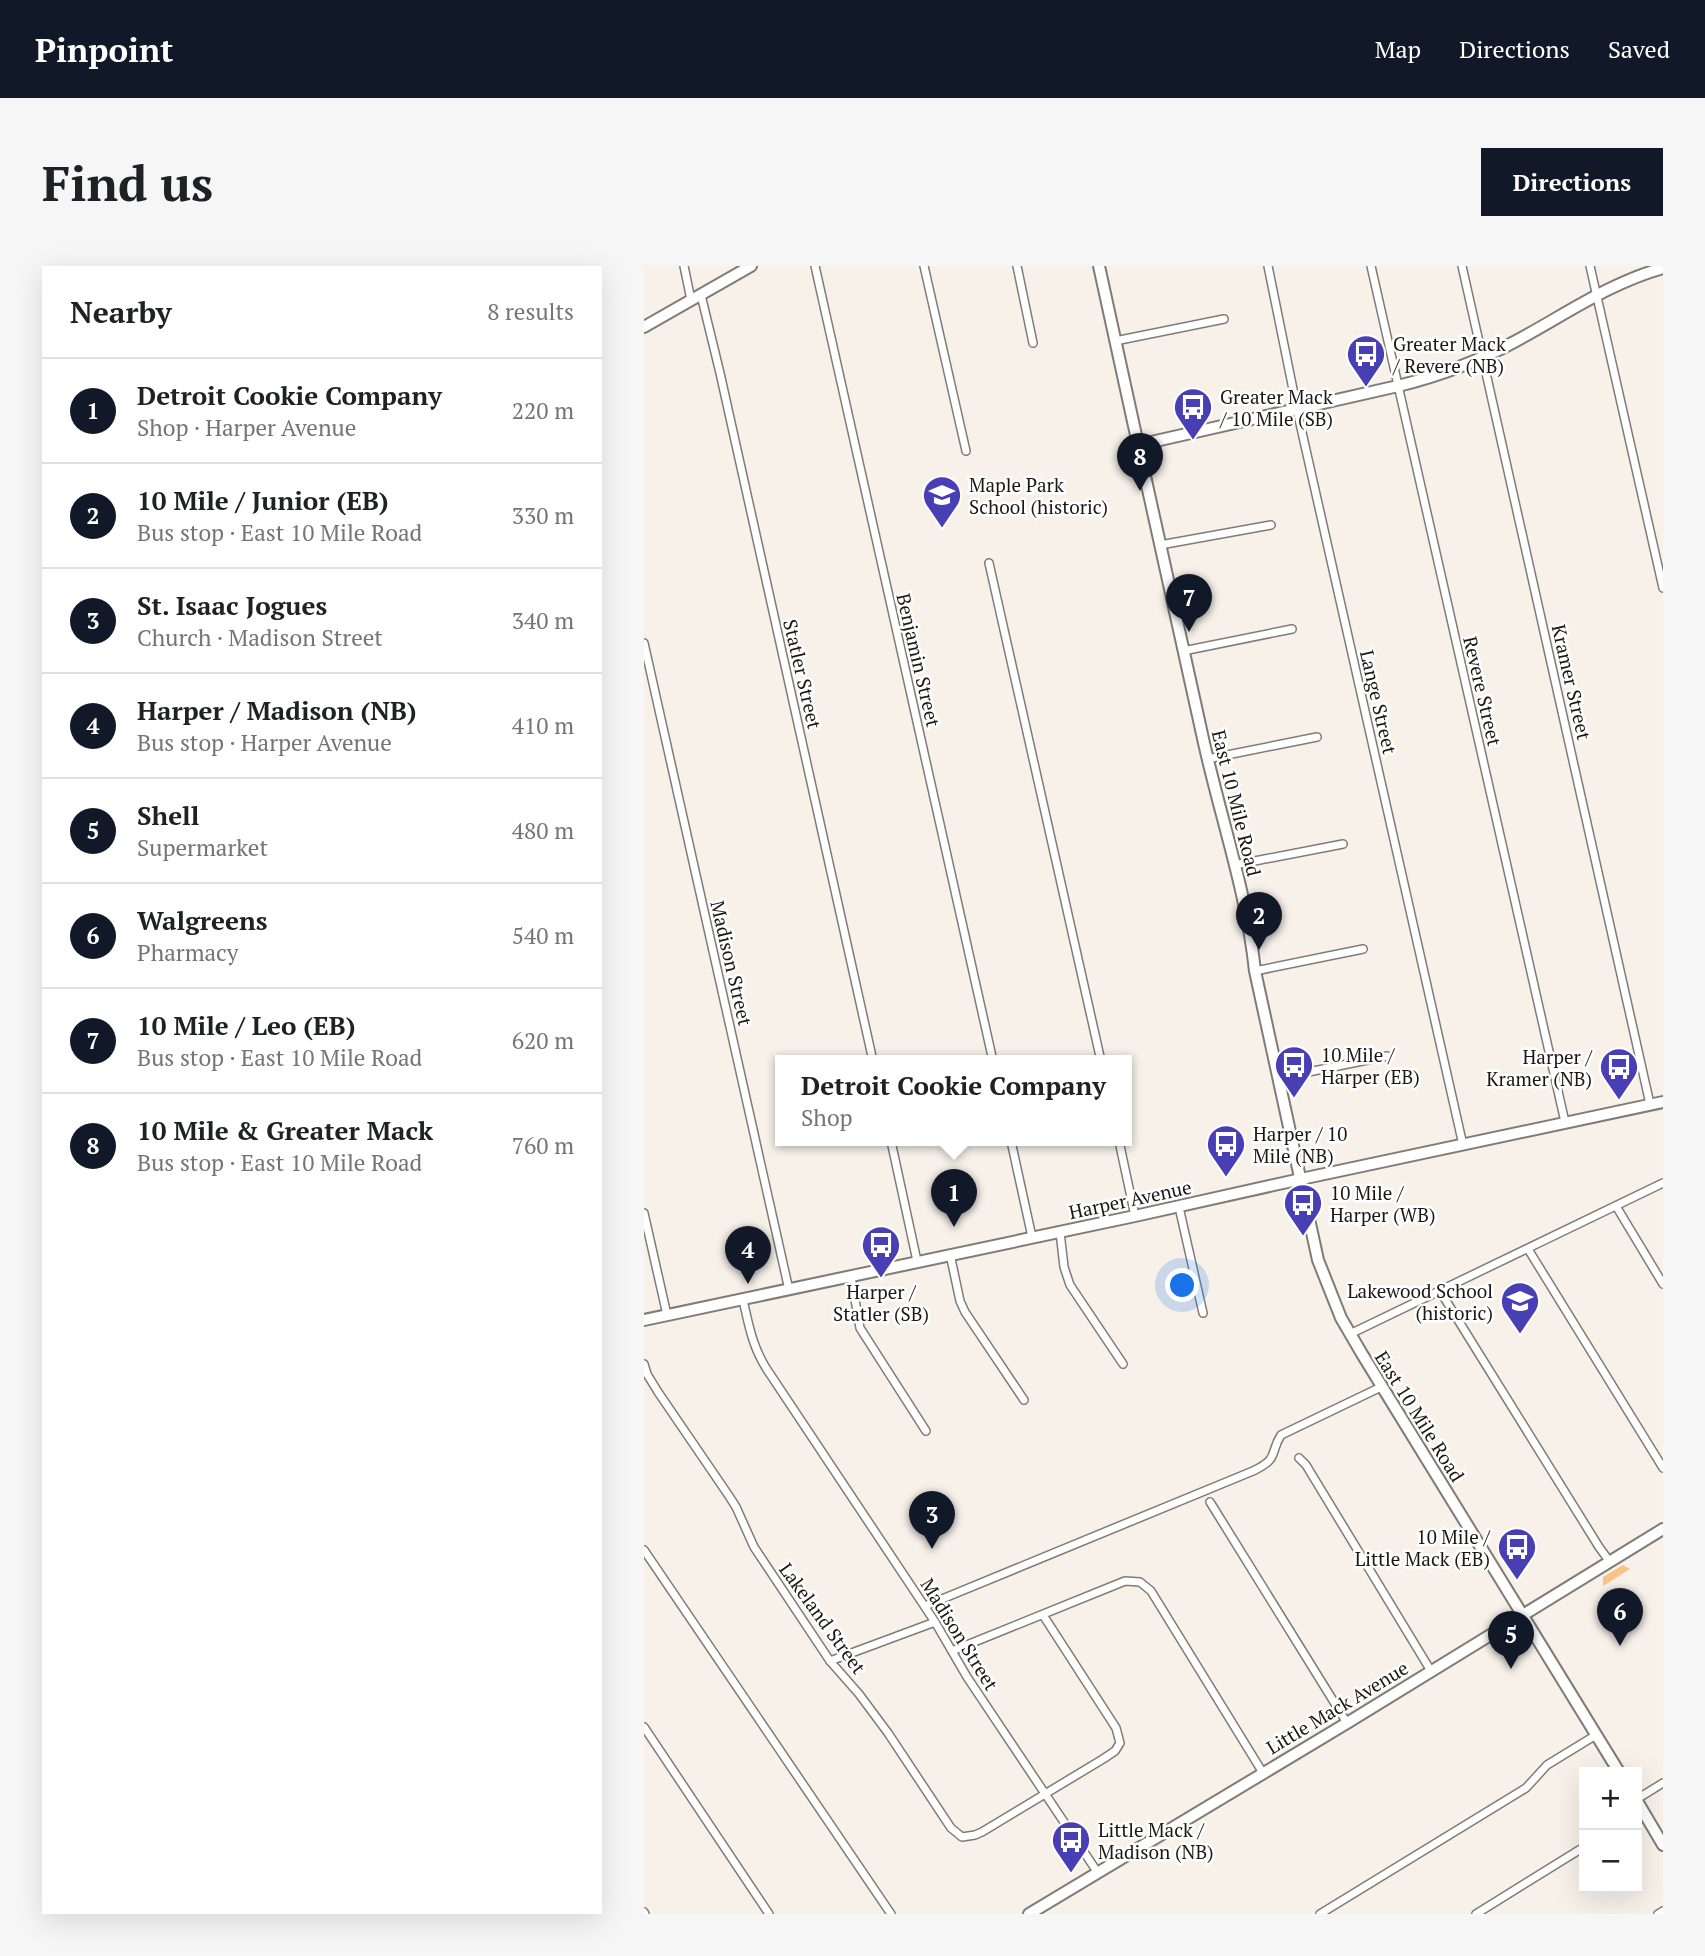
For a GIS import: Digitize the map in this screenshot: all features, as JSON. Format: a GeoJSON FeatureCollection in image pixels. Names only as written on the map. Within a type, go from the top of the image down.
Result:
{"type":"FeatureCollection","features":[{"type":"Feature","properties":{"kind":"main road"},"geometry":{"type":"LineString","coordinates":[[644,327],[751,266]]}},
{"type":"Feature","properties":{"kind":"main road","name":"East 10 Mile Road"},"geometry":{"type":"LineString","coordinates":[[1099,266],[1183,651],[1253,951],[1255,971],[1318,1260],[1350,1334],[1381,1387],[1616,1767]]}},
{"type":"Feature","properties":{"kind":"main road"},"geometry":{"type":"LineString","coordinates":[[1138,445],[1440,374],[1513,343],[1605,290],[1663,268]]}},
{"type":"Feature","properties":{"kind":"main road","name":"Harper Avenue"},"geometry":{"type":"LineString","coordinates":[[644,1320],[1663,1102]]}},
{"type":"Feature","properties":{"kind":"main road","name":"Little Mack Avenue"},"geometry":{"type":"LineString","coordinates":[[1029,1914],[1663,1529]]}},
{"type":"Feature","properties":{"kind":"main road"},"geometry":{"type":"LineString","coordinates":[[1642,1813],[1663,1845]]}},
{"type":"Feature","properties":{"kind":"street","name":"Statler Street"},"geometry":{"type":"LineString","coordinates":[[684,266],[726,400],[872,1055]]}},
{"type":"Feature","properties":{"kind":"street","name":"Benjamin Street"},"geometry":{"type":"LineString","coordinates":[[815,266],[992,1055]]}},
{"type":"Feature","properties":{"kind":"street"},"geometry":{"type":"LineString","coordinates":[[924,266],[966,450]]}},
{"type":"Feature","properties":{"kind":"street"},"geometry":{"type":"LineString","coordinates":[[1017,266],[1033,343]]}},
{"type":"Feature","properties":{"kind":"street","name":"Lange Street"},"geometry":{"type":"LineString","coordinates":[[1268,266],[1297,409],[1463,1144]]}},
{"type":"Feature","properties":{"kind":"street","name":"Revere Street"},"geometry":{"type":"LineString","coordinates":[[1371,266],[1565,1122]]}},
{"type":"Feature","properties":{"kind":"street","name":"Kramer Street"},"geometry":{"type":"LineString","coordinates":[[1462,266],[1650,1104]]}},
{"type":"Feature","properties":{"kind":"street"},"geometry":{"type":"LineString","coordinates":[[1590,266],[1663,588]]}},
{"type":"Feature","properties":{"kind":"street"},"geometry":{"type":"LineString","coordinates":[[1115,341],[1224,319]]}},
{"type":"Feature","properties":{"kind":"street"},"geometry":{"type":"LineString","coordinates":[[1160,545],[1271,525]]}},
{"type":"Feature","properties":{"kind":"street"},"geometry":{"type":"LineString","coordinates":[[989,563],[1100,1055]]}},
{"type":"Feature","properties":{"kind":"street"},"geometry":{"type":"LineString","coordinates":[[1183,651],[1292,629]]}},
{"type":"Feature","properties":{"kind":"street","name":"Madison Street"},"geometry":{"type":"LineString","coordinates":[[644,643],[789,1290]]}},
{"type":"Feature","properties":{"kind":"street"},"geometry":{"type":"LineString","coordinates":[[1208,759],[1317,737]]}},
{"type":"Feature","properties":{"kind":"street"},"geometry":{"type":"LineString","coordinates":[[1234,865],[1343,844]]}},
{"type":"Feature","properties":{"kind":"street"},"geometry":{"type":"LineString","coordinates":[[1255,971],[1363,950]]}},
{"type":"Feature","properties":{"kind":"street"},"geometry":{"type":"LineString","coordinates":[[1279,1078],[1387,1056]]}},
{"type":"Feature","properties":{"kind":"street"},"geometry":{"type":"LineString","coordinates":[[892,1146],[917,1261]]}},
{"type":"Feature","properties":{"kind":"street"},"geometry":{"type":"LineString","coordinates":[[1012,1146],[1032,1237]]}},
{"type":"Feature","properties":{"kind":"street"},"geometry":{"type":"LineString","coordinates":[[1120,1146],[1135,1216]]}},
{"type":"Feature","properties":{"kind":"street"},"geometry":{"type":"LineString","coordinates":[[1350,1334],[1663,1183]]}},
{"type":"Feature","properties":{"kind":"street"},"geometry":{"type":"LineString","coordinates":[[1616,1206],[1663,1284]]}},
{"type":"Feature","properties":{"kind":"street"},"geometry":{"type":"LineString","coordinates":[[1179,1207],[1203,1313]]}},
{"type":"Feature","properties":{"kind":"street"},"geometry":{"type":"LineString","coordinates":[[644,1213],[667,1315]]}},
{"type":"Feature","properties":{"kind":"street"},"geometry":{"type":"LineString","coordinates":[[1060,1232],[1064,1268],[1070,1285],[1123,1364]]}},
{"type":"Feature","properties":{"kind":"street"},"geometry":{"type":"LineString","coordinates":[[1528,1249],[1663,1468]]}},
{"type":"Feature","properties":{"kind":"street"},"geometry":{"type":"LineString","coordinates":[[950,1254],[965,1312],[1024,1400]]}},
{"type":"Feature","properties":{"kind":"street"},"geometry":{"type":"LineString","coordinates":[[850,1277],[860,1328],[926,1431]]}},
{"type":"Feature","properties":{"kind":"street"},"geometry":{"type":"LineString","coordinates":[[1440,1291],[1599,1547],[1611,1562]]}},
{"type":"Feature","properties":{"kind":"street","name":"Madison Street"},"geometry":{"type":"LineString","coordinates":[[743,1300],[755,1351],[1098,1873]]}},
{"type":"Feature","properties":{"kind":"street","name":"Lakeland Street"},"geometry":{"type":"LineString","coordinates":[[644,1364],[658,1392],[736,1507],[754,1547],[830,1661],[859,1693],[957,1834],[962,1837],[975,1835],[1046,1794]]}},
{"type":"Feature","properties":{"kind":"street"},"geometry":{"type":"LineString","coordinates":[[925,1606],[1254,1471],[1272,1458],[1281,1434],[1381,1387]]}},
{"type":"Feature","properties":{"kind":"street"},"geometry":{"type":"LineString","coordinates":[[1299,1458],[1306,1465],[1431,1671]]}},
{"type":"Feature","properties":{"kind":"street"},"geometry":{"type":"LineString","coordinates":[[1210,1502],[1347,1723]]}},
{"type":"Feature","properties":{"kind":"street"},"geometry":{"type":"LineString","coordinates":[[644,1550],[891,1914]]}},
{"type":"Feature","properties":{"kind":"street"},"geometry":{"type":"LineString","coordinates":[[952,1651],[1125,1581],[1140,1582],[1157,1599],[1263,1773]]}},
{"type":"Feature","properties":{"kind":"street"},"geometry":{"type":"LineString","coordinates":[[1043,1615],[1116,1728],[1120,1743],[1115,1751],[1046,1794]]}},
{"type":"Feature","properties":{"kind":"street"},"geometry":{"type":"LineString","coordinates":[[830,1661],[935,1622]]}},
{"type":"Feature","properties":{"kind":"street"},"geometry":{"type":"LineString","coordinates":[[644,1727],[769,1914]]}},
{"type":"Feature","properties":{"kind":"street"},"geometry":{"type":"LineString","coordinates":[[1320,1914],[1526,1788],[1547,1765],[1596,1735]]}},
{"type":"Feature","properties":{"kind":"street"},"geometry":{"type":"LineString","coordinates":[[1642,1803],[1663,1783]]}},
{"type":"Feature","properties":{"kind":"street"},"geometry":{"type":"LineString","coordinates":[[1476,1914],[1579,1850]]}},
{"type":"Feature","properties":{"kind":"street"},"geometry":{"type":"LineString","coordinates":[[1658,1914],[1663,1911]]}},
{"type":"Feature","properties":{"kind":"shaded area"},"geometry":{"type":"Polygon","coordinates":[[[1623,1565],[1630,1569],[1603,1586],[1603,1577],[1623,1565]]]}},
{"type":"Feature","properties":{"kind":"place","name":"Greater Mack / Revere (NB)"},"geometry":{"type":"Point","coordinates":[1366,388]}},
{"type":"Feature","properties":{"kind":"place","name":"Greater Mack / 10 Mile (SB)"},"geometry":{"type":"Point","coordinates":[1193,441]}},
{"type":"Feature","properties":{"kind":"place","name":"10 Mile & Greater Mack"},"geometry":{"type":"Point","coordinates":[1140,491]}},
{"type":"Feature","properties":{"kind":"place","name":"Maple Park School (historic)"},"geometry":{"type":"Point","coordinates":[942,529]}},
{"type":"Feature","properties":{"kind":"place","name":"10 Mile / Leo (EB)"},"geometry":{"type":"Point","coordinates":[1189,632]}},
{"type":"Feature","properties":{"kind":"place","name":"10 Mile / Junior (EB)"},"geometry":{"type":"Point","coordinates":[1259,950]}},
{"type":"Feature","properties":{"kind":"place","name":"10 Mile / Harper (EB)"},"geometry":{"type":"Point","coordinates":[1294,1099]}},
{"type":"Feature","properties":{"kind":"place","name":"Harper / Kramer (NB)"},"geometry":{"type":"Point","coordinates":[1619,1101]}},
{"type":"Feature","properties":{"kind":"place","name":"Harper / 10 Mile (NB)"},"geometry":{"type":"Point","coordinates":[1226,1178]}},
{"type":"Feature","properties":{"kind":"place","name":"Detroit Cookie Company"},"geometry":{"type":"Point","coordinates":[954,1227]}},
{"type":"Feature","properties":{"kind":"place","name":"10 Mile / Harper (WB)"},"geometry":{"type":"Point","coordinates":[1303,1237]}},
{"type":"Feature","properties":{"kind":"place","name":"Harper / Statler (SB)"},"geometry":{"type":"Point","coordinates":[881,1279]}},
{"type":"Feature","properties":{"kind":"place","name":"Harper / Madison (NB)"},"geometry":{"type":"Point","coordinates":[748,1284]}},
{"type":"Feature","properties":{"kind":"place","name":"Lakewood School (historic)"},"geometry":{"type":"Point","coordinates":[1520,1335]}},
{"type":"Feature","properties":{"kind":"place","name":"St. Isaac Jogues"},"geometry":{"type":"Point","coordinates":[932,1549]}},
{"type":"Feature","properties":{"kind":"place","name":"10 Mile / Little Mack (EB)"},"geometry":{"type":"Point","coordinates":[1517,1581]}},
{"type":"Feature","properties":{"kind":"place","name":"Walgreens"},"geometry":{"type":"Point","coordinates":[1620,1646]}},
{"type":"Feature","properties":{"kind":"place","name":"Shell"},"geometry":{"type":"Point","coordinates":[1511,1669]}},
{"type":"Feature","properties":{"kind":"place","name":"Little Mack / Madison (NB)"},"geometry":{"type":"Point","coordinates":[1071,1874]}}]}
